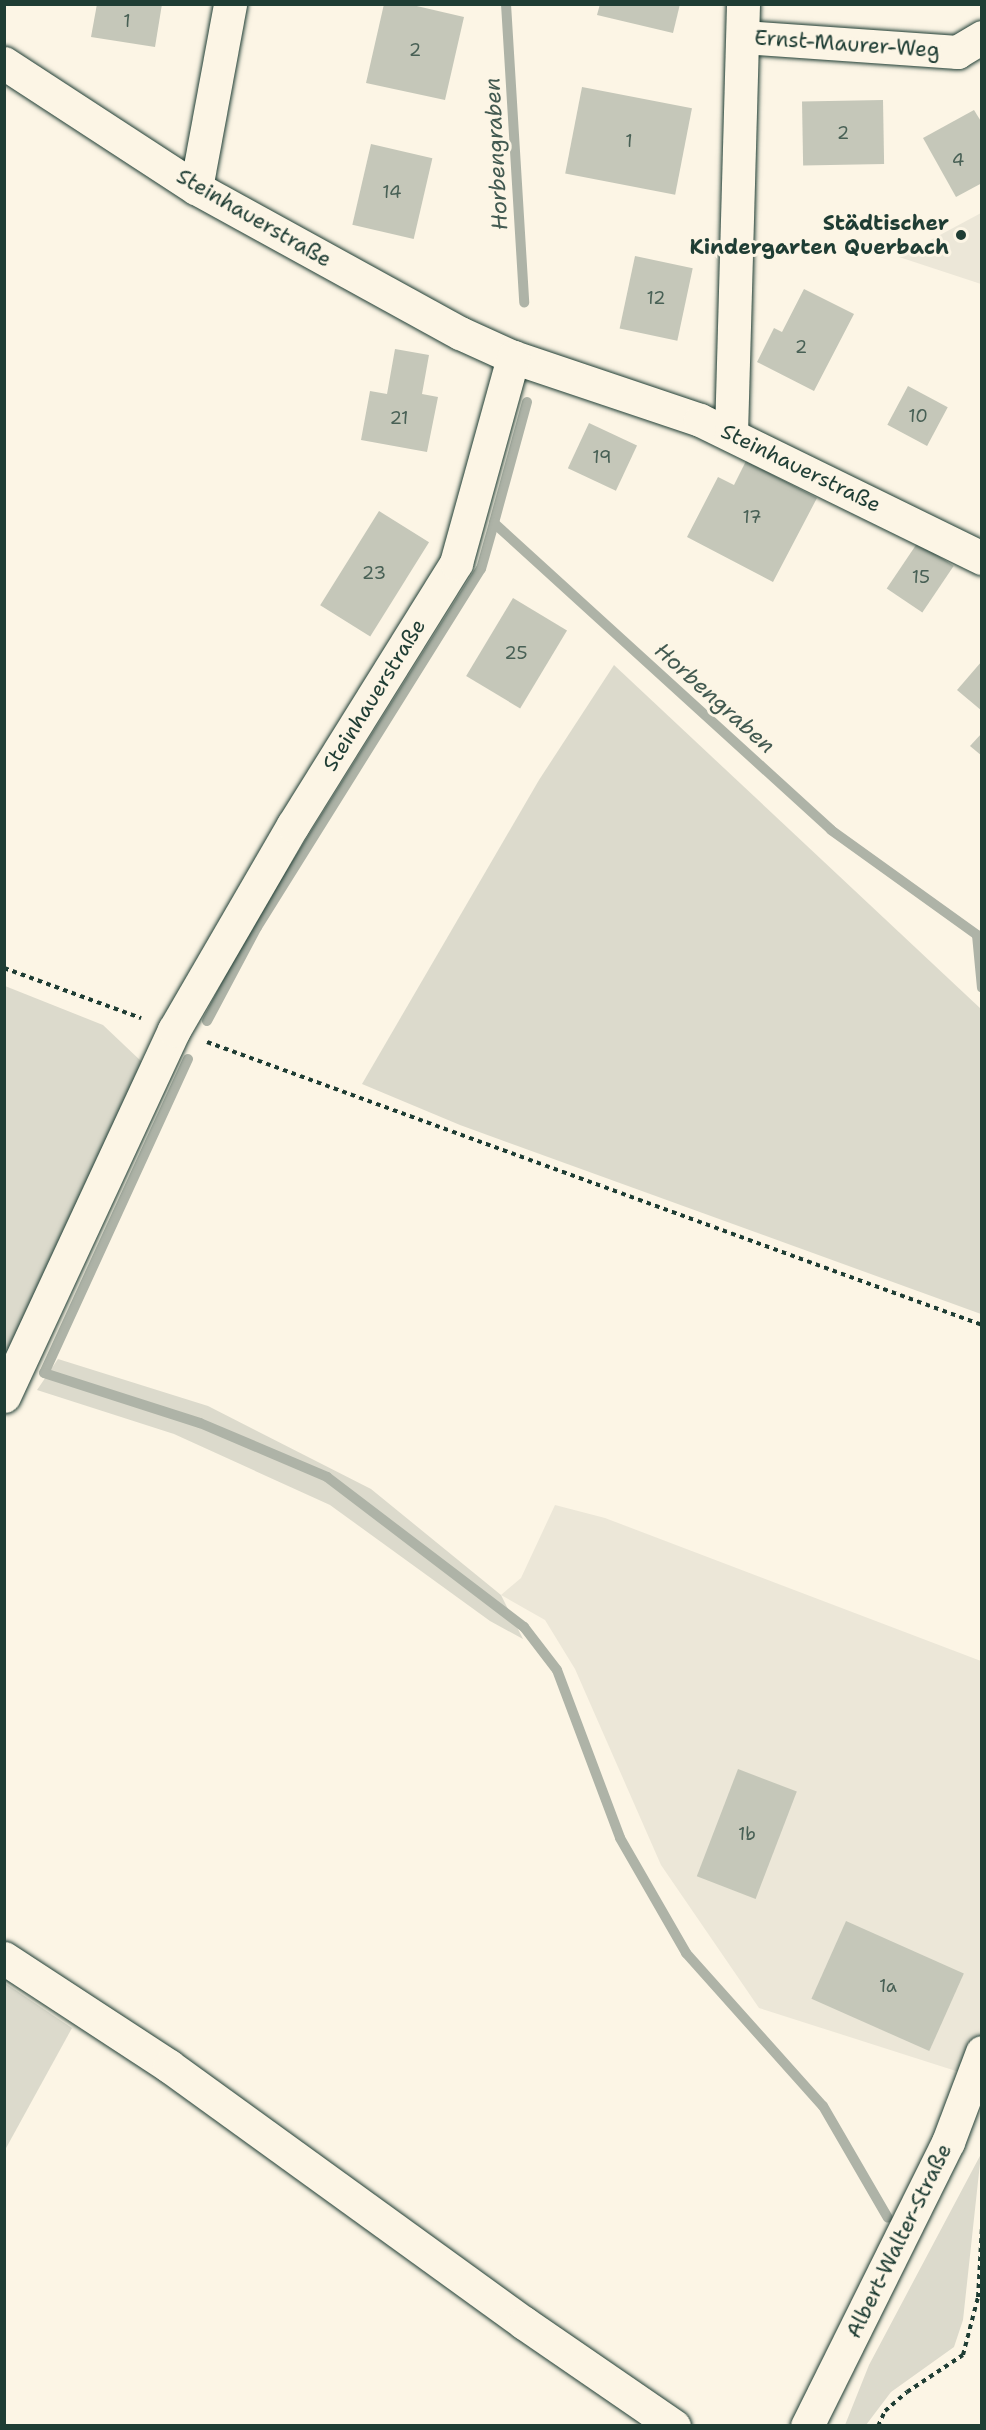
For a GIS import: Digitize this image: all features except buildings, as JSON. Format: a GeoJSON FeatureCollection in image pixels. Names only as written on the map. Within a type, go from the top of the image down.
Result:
{"type":"FeatureCollection","features":[{"type":"Feature","properties":{"kind":"street"},"geometry":{"type":"LineString","coordinates":[[196,188],[230,4]]}},
{"type":"Feature","properties":{"kind":"street"},"geometry":{"type":"LineString","coordinates":[[731,434],[743,4]]}},
{"type":"Feature","properties":{"kind":"street","name":"Ernst-Maurer-Weg"},"geometry":{"type":"LineString","coordinates":[[743,38],[957,52],[981,37]]}},
{"type":"Feature","properties":{"kind":"street","name":"Steinhauerstraße"},"geometry":{"type":"LineString","coordinates":[[4,63],[196,188],[460,333],[513,357],[700,420],[981,558]]}},
{"type":"Feature","properties":{"kind":"street","name":"Steinhauerstraße"},"geometry":{"type":"LineString","coordinates":[[4,1396],[174,1030],[293,825],[456,563],[513,357]]}},
{"type":"Feature","properties":{"kind":"street"},"geometry":{"type":"LineString","coordinates":[[4,1958],[169,2066],[524,2323],[674,2426]]}},
{"type":"Feature","properties":{"kind":"street","name":"Albert-Walter-Straße"},"geometry":{"type":"LineString","coordinates":[[807,2426],[948,2142],[981,2052]]}},
{"type":"Feature","properties":{"kind":"path"},"geometry":{"type":"LineString","coordinates":[[4,968],[981,1325]]}},
{"type":"Feature","properties":{"kind":"path"},"geometry":{"type":"LineString","coordinates":[[878,2426],[885,2411],[908,2392],[963,2355],[978,2297],[981,2224]]}},
{"type":"Feature","properties":{"kind":"shaded area","name":"Städtischer Kindergarten Querbach"},"geometry":{"type":"Polygon","coordinates":[[[981,213],[981,284],[899,257],[981,213]]]}},
{"type":"Feature","properties":{"kind":"shaded area"},"geometry":{"type":"Polygon","coordinates":[[[614,665],[981,1009],[981,1314],[460,1125],[362,1084],[539,780],[614,665]]]}},
{"type":"Feature","properties":{"kind":"shaded area"},"geometry":{"type":"Polygon","coordinates":[[[5,986],[103,1025],[142,1062],[5,1359],[5,986]]]}},
{"type":"Feature","properties":{"kind":"shaded area"},"geometry":{"type":"Polygon","coordinates":[[[58,1359],[208,1406],[371,1489],[501,1595],[523,1639],[490,1621],[330,1505],[174,1434],[37,1390],[58,1359]]]}},
{"type":"Feature","properties":{"kind":"shaded area"},"geometry":{"type":"Polygon","coordinates":[[[555,1505],[605,1518],[981,1661],[981,2079],[759,2008],[661,1865],[575,1669],[545,1620],[501,1595],[521,1578],[555,1505]]]}},
{"type":"Feature","properties":{"kind":"shaded area"},"geometry":{"type":"Polygon","coordinates":[[[5,1983],[72,2028],[5,2150],[5,1983]]]}},
{"type":"Feature","properties":{"kind":"shaded area"},"geometry":{"type":"Polygon","coordinates":[[[981,2154],[963,2320],[954,2347],[891,2392],[866,2425],[845,2425],[869,2365],[981,2154]]]}},
{"type":"Feature","properties":{"kind":"waterway","name":"Horbengraben"},"geometry":{"type":"LineString","coordinates":[[506,4],[524,302]]}},
{"type":"Feature","properties":{"kind":"waterway","name":"Horbengraben"},"geometry":{"type":"LineString","coordinates":[[527,402],[494,523],[831,830],[977,935],[982,988]]}},
{"type":"Feature","properties":{"kind":"waterway"},"geometry":{"type":"LineString","coordinates":[[207,1021],[257,927],[481,569],[494,523]]}},
{"type":"Feature","properties":{"kind":"waterway"},"geometry":{"type":"LineString","coordinates":[[188,1059],[44,1373],[200,1423],[327,1477],[524,1627],[557,1670],[620,1838],[686,1953],[823,2106],[888,2218]]}},
{"type":"Feature","properties":{"kind":"place","name":"Städtischer Kindergarten Querbach"},"geometry":{"type":"Point","coordinates":[961,235]}}]}
